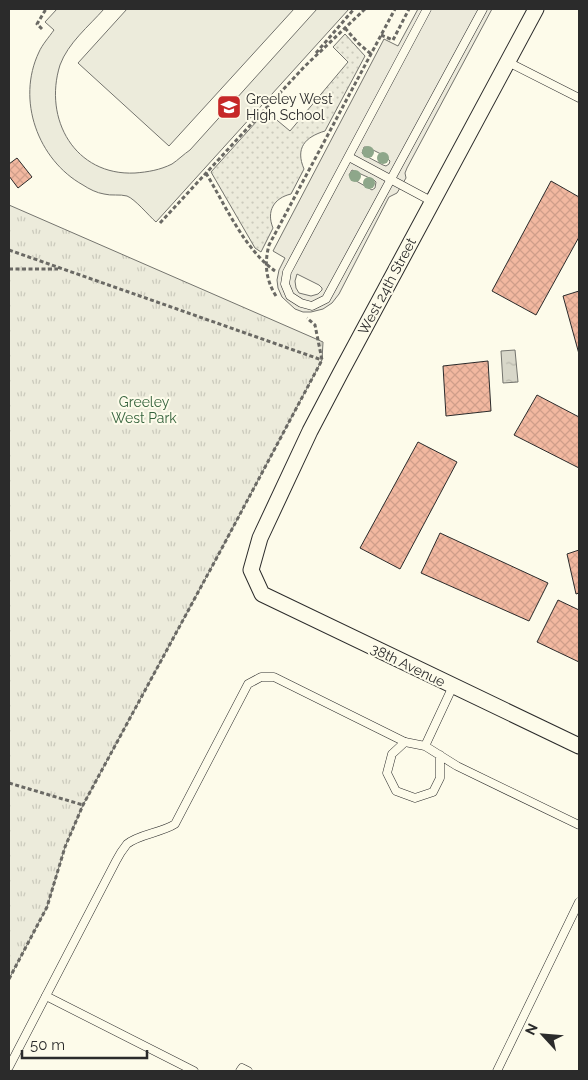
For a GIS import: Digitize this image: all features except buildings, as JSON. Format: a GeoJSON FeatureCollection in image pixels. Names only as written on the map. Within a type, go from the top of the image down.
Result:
{"type":"FeatureCollection","features":[{"type":"Feature","properties":{"kind":"street","name":"West 24th Street"},"geometry":{"type":"LineString","coordinates":[[251,570],[260,538],[310,432],[536,9]]}},
{"type":"Feature","properties":{"kind":"street","name":"38th Avenue"},"geometry":{"type":"LineString","coordinates":[[251,570],[262,594],[579,746]]}},
{"type":"Feature","properties":{"kind":"lane"},"geometry":{"type":"LineString","coordinates":[[427,9],[287,272],[285,284],[290,296],[301,303],[312,306],[326,299],[483,9]]}},
{"type":"Feature","properties":{"kind":"lane"},"geometry":{"type":"LineString","coordinates":[[508,62],[579,98]]}},
{"type":"Feature","properties":{"kind":"lane"},"geometry":{"type":"LineString","coordinates":[[349,157],[433,202]]}},
{"type":"Feature","properties":{"kind":"lane"},"geometry":{"type":"LineString","coordinates":[[9,1067],[116,860],[127,844],[137,838],[166,829],[175,824],[248,684],[261,677],[274,676],[405,742],[425,746],[457,766],[579,825]]}},
{"type":"Feature","properties":{"kind":"lane"},"geometry":{"type":"LineString","coordinates":[[425,746],[453,686]]}},
{"type":"Feature","properties":{"kind":"lane"},"geometry":{"type":"LineString","coordinates":[[405,742],[392,754],[387,774],[396,791],[415,798],[433,792],[440,778],[440,754]]}},
{"type":"Feature","properties":{"kind":"lane"},"geometry":{"type":"LineString","coordinates":[[497,1071],[579,902]]}},
{"type":"Feature","properties":{"kind":"lane"},"geometry":{"type":"LineString","coordinates":[[46,996],[194,1071]]}},
{"type":"Feature","properties":{"kind":"lane"},"geometry":{"type":"LineString","coordinates":[[240,1071],[242,1068],[248,1071]]}},
{"type":"Feature","properties":{"kind":"path"},"geometry":{"type":"LineString","coordinates":[[42,30],[37,24],[46,9]]}},
{"type":"Feature","properties":{"kind":"path"},"geometry":{"type":"LineString","coordinates":[[160,224],[304,67],[354,9]]}},
{"type":"Feature","properties":{"kind":"path"},"geometry":{"type":"LineString","coordinates":[[304,67],[365,9]]}},
{"type":"Feature","properties":{"kind":"path"},"geometry":{"type":"LineString","coordinates":[[381,34],[393,40],[409,9]]}},
{"type":"Feature","properties":{"kind":"path"},"geometry":{"type":"LineString","coordinates":[[345,28],[371,54]]}},
{"type":"Feature","properties":{"kind":"path"},"geometry":{"type":"LineString","coordinates":[[206,173],[252,249],[266,265],[286,279]]}},
{"type":"Feature","properties":{"kind":"path"},"geometry":{"type":"LineString","coordinates":[[9,250],[322,360],[83,805],[65,847],[47,907],[9,979]]}},
{"type":"Feature","properties":{"kind":"path"},"geometry":{"type":"LineString","coordinates":[[9,269],[62,269]]}},
{"type":"Feature","properties":{"kind":"path"},"geometry":{"type":"LineString","coordinates":[[9,783],[83,805]]}},
{"type":"Feature","properties":{"kind":"green space"},"geometry":{"type":"Polygon","coordinates":[[[57,9],[104,9],[73,42],[60,65],[56,85],[56,105],[60,124],[80,154],[96,165],[114,171],[135,173],[167,166],[190,150],[317,9],[349,9],[156,222],[127,196],[93,191],[83,185],[67,174],[43,145],[31,109],[32,70],[39,52],[54,30],[45,22],[57,9]]]}},
{"type":"Feature","properties":{"kind":"green space"},"geometry":{"type":"Polygon","coordinates":[[[127,9],[294,9],[169,146],[78,63],[127,9]]]}},
{"type":"Feature","properties":{"kind":"green space"},"geometry":{"type":"Polygon","coordinates":[[[345,34],[365,56],[325,131],[307,140],[301,149],[301,162],[304,169],[291,194],[280,199],[273,206],[270,216],[273,228],[261,252],[255,248],[211,172],[266,111],[290,131],[348,62],[333,47],[345,34]]]}},
{"type":"Feature","properties":{"kind":"green space","name":"Greeley West Park"},"geometry":{"type":"Polygon","coordinates":[[[9,205],[323,342],[322,360],[83,805],[65,847],[47,907],[9,979],[9,205]]]}},
{"type":"Feature","properties":{"kind":"shaded area"},"geometry":{"type":"Polygon","coordinates":[[[418,9],[492,9],[407,168],[406,178],[397,193],[389,197],[339,294],[332,303],[323,309],[303,312],[295,309],[282,297],[277,280],[279,270],[285,258],[273,251],[384,39],[398,46],[418,9]],[[364,147],[362,153],[364,155],[383,165],[389,164],[390,161],[385,156],[364,147]],[[352,170],[349,175],[372,190],[375,188],[376,182],[374,180],[352,170]],[[297,274],[295,281],[299,293],[311,296],[318,294],[322,290],[319,285],[297,274]]]}},
{"type":"Feature","properties":{"kind":"water"},"geometry":{"type":"Polygon","coordinates":[[[515,350],[518,382],[503,383],[501,351],[515,350]]]}},
{"type":"Feature","properties":{"kind":"place","name":"Greeley West High School"},"geometry":{"type":"Point","coordinates":[229,107]}}]}
